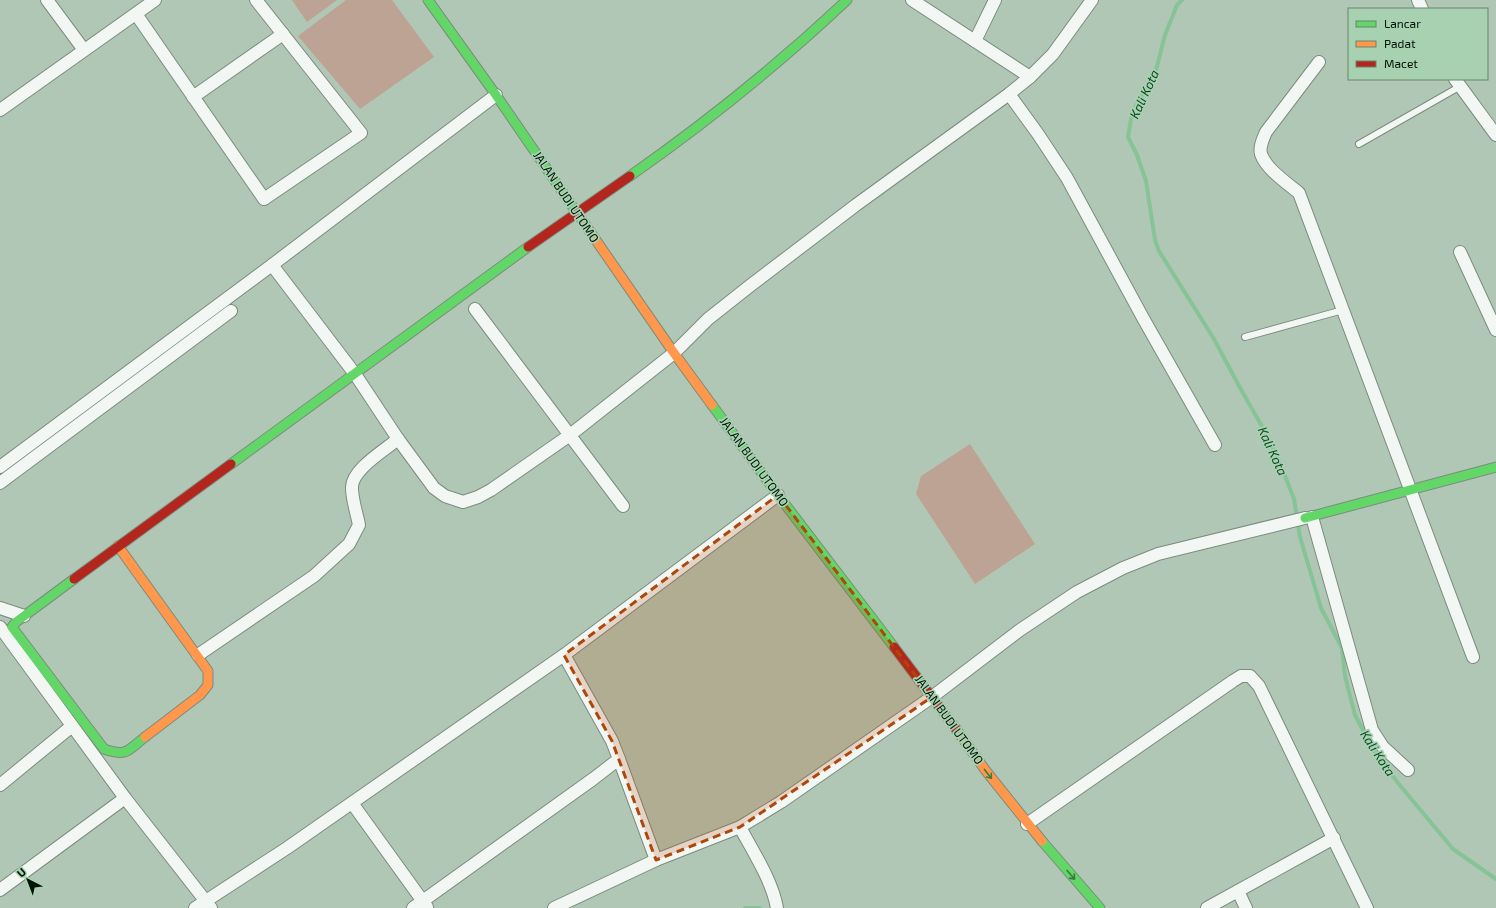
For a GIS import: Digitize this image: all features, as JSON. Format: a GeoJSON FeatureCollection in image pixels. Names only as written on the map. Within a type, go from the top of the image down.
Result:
{"type":"FeatureCollection","features":[{"type":"Feature","properties":{"kind":"street"},"geometry":{"type":"LineString","coordinates":[[47,0],[84,50]]}},
{"type":"Feature","properties":{"kind":"street"},"geometry":{"type":"LineString","coordinates":[[0,110],[155,0]]}},
{"type":"Feature","properties":{"kind":"street"},"geometry":{"type":"LineString","coordinates":[[136,14],[264,199],[361,132],[256,0]]}},
{"type":"Feature","properties":{"kind":"street","name":"JALAN BUDI UTOMO"},"geometry":{"type":"LineString","coordinates":[[428,0],[496,95],[674,353],[778,495],[1027,824],[1100,908]]}},
{"type":"Feature","properties":{"kind":"street"},"geometry":{"type":"LineString","coordinates":[[118,546],[198,655],[208,671],[208,685],[200,695],[125,753],[118,754],[104,749],[12,627],[16,622],[118,546],[462,295],[651,162],[740,96],[819,27],[847,0]]}},
{"type":"Feature","properties":{"kind":"street"},"geometry":{"type":"LineString","coordinates":[[912,0],[1030,77]]}},
{"type":"Feature","properties":{"kind":"street"},"geometry":{"type":"LineString","coordinates":[[975,41],[995,0]]}},
{"type":"Feature","properties":{"kind":"street"},"geometry":{"type":"LineString","coordinates":[[272,265],[355,374],[398,439],[434,488],[445,496],[462,502],[478,497],[491,490],[570,435],[674,353],[708,319],[751,285],[856,205],[1009,94],[1030,77],[1053,54],[1092,0]]}},
{"type":"Feature","properties":{"kind":"street"},"geometry":{"type":"LineString","coordinates":[[193,97],[283,34]]}},
{"type":"Feature","properties":{"kind":"street"},"geometry":{"type":"LineString","coordinates":[[1319,62],[1266,132],[1261,143],[1261,154],[1266,163],[1276,174],[1299,193],[1473,657]]}},
{"type":"Feature","properties":{"kind":"street"},"geometry":{"type":"LineString","coordinates":[[1457,83],[1495,131]]}},
{"type":"Feature","properties":{"kind":"street"},"geometry":{"type":"LineString","coordinates":[[1009,94],[1067,178],[1143,318],[1215,445]]}},
{"type":"Feature","properties":{"kind":"street"},"geometry":{"type":"LineString","coordinates":[[0,467],[272,265],[496,95]]}},
{"type":"Feature","properties":{"kind":"street"},"geometry":{"type":"LineString","coordinates":[[1460,252],[1496,330]]}},
{"type":"Feature","properties":{"kind":"street"},"geometry":{"type":"LineString","coordinates":[[475,309],[623,506]]}},
{"type":"Feature","properties":{"kind":"street"},"geometry":{"type":"LineString","coordinates":[[0,482],[231,311]]}},
{"type":"Feature","properties":{"kind":"street"},"geometry":{"type":"LineString","coordinates":[[198,655],[314,576],[349,544],[360,525],[351,488],[354,478],[362,468],[398,439]]}},
{"type":"Feature","properties":{"kind":"street"},"geometry":{"type":"LineString","coordinates":[[554,908],[656,860],[740,827],[781,802],[932,697],[1020,630],[1058,604],[1077,592],[1123,568],[1158,554],[1309,517],[1496,467]]}},
{"type":"Feature","properties":{"kind":"street"},"geometry":{"type":"LineString","coordinates":[[195,908],[209,905],[287,848],[564,655],[778,495]]}},
{"type":"Feature","properties":{"kind":"street"},"geometry":{"type":"LineString","coordinates":[[1309,517],[1372,730],[1391,756],[1408,770]]}},
{"type":"Feature","properties":{"kind":"street"},"geometry":{"type":"LineString","coordinates":[[0,608],[24,616]]}},
{"type":"Feature","properties":{"kind":"street"},"geometry":{"type":"LineString","coordinates":[[0,627],[125,798],[209,905]]}},
{"type":"Feature","properties":{"kind":"street"},"geometry":{"type":"LineString","coordinates":[[564,655],[612,741],[656,860]]}},
{"type":"Feature","properties":{"kind":"street"},"geometry":{"type":"LineString","coordinates":[[1027,824],[1232,681],[1241,676],[1250,676],[1259,686],[1367,908]]}},
{"type":"Feature","properties":{"kind":"street"},"geometry":{"type":"LineString","coordinates":[[0,785],[72,726]]}},
{"type":"Feature","properties":{"kind":"street"},"geometry":{"type":"LineString","coordinates":[[413,908],[426,904],[618,759]]}},
{"type":"Feature","properties":{"kind":"street"},"geometry":{"type":"LineString","coordinates":[[0,890],[125,798]]}},
{"type":"Feature","properties":{"kind":"street"},"geometry":{"type":"LineString","coordinates":[[352,803],[426,904]]}},
{"type":"Feature","properties":{"kind":"street"},"geometry":{"type":"LineString","coordinates":[[740,827],[776,902]]}},
{"type":"Feature","properties":{"kind":"street"},"geometry":{"type":"LineString","coordinates":[[1207,908],[1334,838]]}},
{"type":"Feature","properties":{"kind":"street"},"geometry":{"type":"LineString","coordinates":[[1238,891],[1246,908]]}},
{"type":"Feature","properties":{"kind":"lane"},"geometry":{"type":"LineString","coordinates":[[1359,144],[1457,83]]}},
{"type":"Feature","properties":{"kind":"lane"},"geometry":{"type":"LineString","coordinates":[[1245,337],[1343,310]]}},
{"type":"Feature","properties":{"kind":"highlighted area"},"geometry":{"type":"Polygon","coordinates":[[[778,495],[932,697],[740,827],[656,860],[612,741],[564,655],[778,495]]]}},
{"type":"Feature","properties":{"kind":"shaded area"},"geometry":{"type":"Polygon","coordinates":[[[292,0],[337,0],[307,22],[292,0]]]}},
{"type":"Feature","properties":{"kind":"shaded area"},"geometry":{"type":"Polygon","coordinates":[[[346,0],[392,0],[434,57],[360,109],[298,36],[346,0]]]}},
{"type":"Feature","properties":{"kind":"shaded area"},"geometry":{"type":"Polygon","coordinates":[[[970,444],[1035,544],[975,584],[916,494],[921,476],[970,444]]]}},
{"type":"Feature","properties":{"kind":"waterway","name":"Kali Kota"},"geometry":{"type":"LineString","coordinates":[[1182,0],[1177,5],[1165,35],[1155,74],[1132,113],[1128,137],[1137,155],[1146,181],[1155,240],[1159,251],[1214,339],[1268,437],[1282,468],[1294,499],[1300,537],[1321,608],[1342,648],[1345,676],[1355,715],[1373,749],[1398,783],[1453,849],[1496,879]]}},
{"type":"Feature","properties":{"kind":"waterway","name":"Kali Kota"},"geometry":{"type":"LineString","coordinates":[[745,908],[760,908]]}},
{"type":"Feature","properties":{"kind":"traffic: fast"},"geometry":{"type":"LineString","coordinates":[[428,0],[496,95],[584,223]]}},
{"type":"Feature","properties":{"kind":"traffic: fast"},"geometry":{"type":"LineString","coordinates":[[630,176],[687,135],[742,92],[769,70],[847,0]]}},
{"type":"Feature","properties":{"kind":"traffic: fast"},"geometry":{"type":"LineString","coordinates":[[231,464],[528,247]]}},
{"type":"Feature","properties":{"kind":"traffic: fast"},"geometry":{"type":"LineString","coordinates":[[712,405],[778,495],[894,647]]}},
{"type":"Feature","properties":{"kind":"traffic: fast"},"geometry":{"type":"LineString","coordinates":[[1305,518],[1496,467]]}},
{"type":"Feature","properties":{"kind":"traffic: fast"},"geometry":{"type":"LineString","coordinates":[[74,579],[16,622],[12,627],[104,749],[118,752],[126,751],[145,737]]}},
{"type":"Feature","properties":{"kind":"traffic: fast"},"geometry":{"type":"LineString","coordinates":[[1042,841],[1100,908]]}},
{"type":"Feature","properties":{"kind":"traffic: slow"},"geometry":{"type":"LineString","coordinates":[[584,223],[712,405]]}},
{"type":"Feature","properties":{"kind":"traffic: slow"},"geometry":{"type":"LineString","coordinates":[[118,546],[208,671],[208,685],[200,695],[145,737]]}},
{"type":"Feature","properties":{"kind":"traffic: slow"},"geometry":{"type":"LineString","coordinates":[[956,729],[986,771],[1042,841]]}},
{"type":"Feature","properties":{"kind":"traffic: jam"},"geometry":{"type":"LineString","coordinates":[[528,247],[630,176]]}},
{"type":"Feature","properties":{"kind":"traffic: jam"},"geometry":{"type":"LineString","coordinates":[[74,579],[231,464]]}},
{"type":"Feature","properties":{"kind":"traffic: jam"},"geometry":{"type":"LineString","coordinates":[[894,647],[956,729]]}}]}
